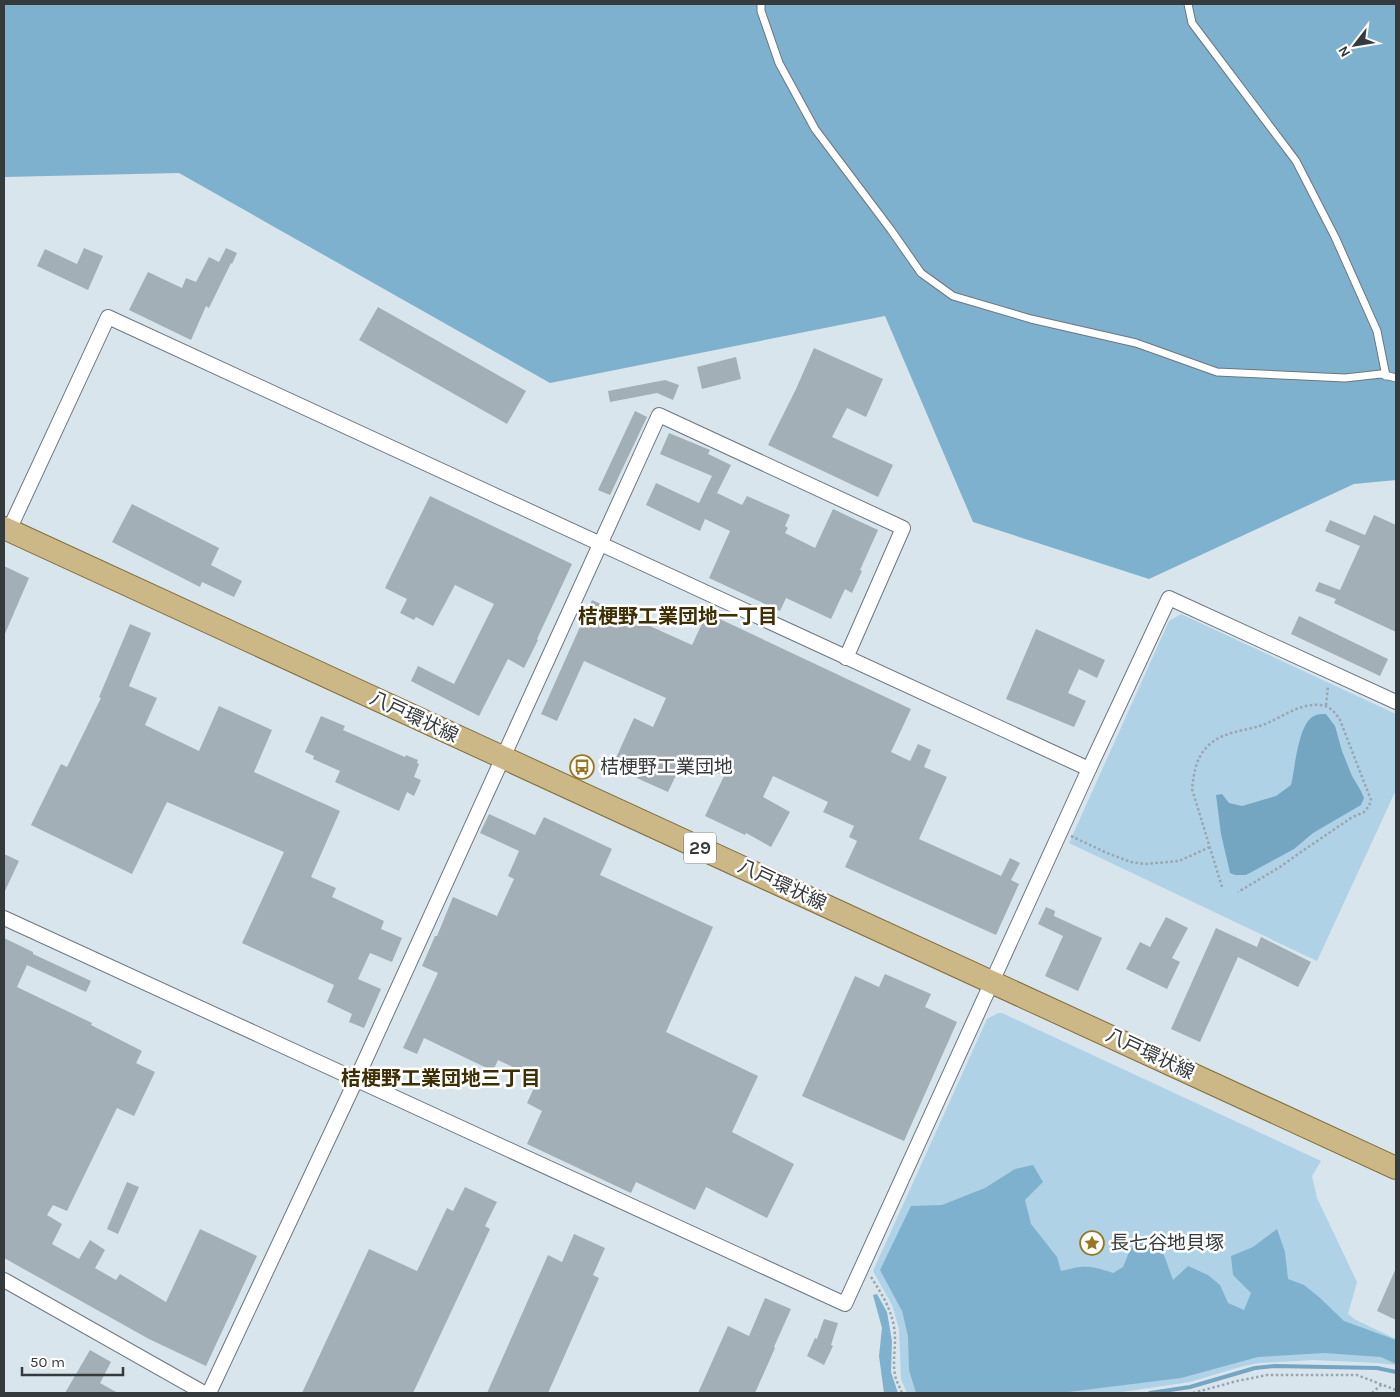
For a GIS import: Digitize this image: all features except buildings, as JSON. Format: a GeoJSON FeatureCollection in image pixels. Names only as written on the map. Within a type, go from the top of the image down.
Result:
{"type":"FeatureCollection","features":[{"type":"Feature","properties":{"kind":"main road","name":"八戸環状線"},"geometry":{"type":"LineString","coordinates":[[6,529],[1396,1168]]}},
{"type":"Feature","properties":{"kind":"street"},"geometry":{"type":"LineString","coordinates":[[6,529],[108,317],[1089,769]]}},
{"type":"Feature","properties":{"kind":"street"},"geometry":{"type":"LineString","coordinates":[[209,1393],[356,1080],[659,415],[903,528],[846,658]]}},
{"type":"Feature","properties":{"kind":"street"},"geometry":{"type":"LineString","coordinates":[[4,918],[845,1304],[1169,598],[1396,702]]}},
{"type":"Feature","properties":{"kind":"street"},"geometry":{"type":"LineString","coordinates":[[4,1280],[204,1393]]}},
{"type":"Feature","properties":{"kind":"lane"},"geometry":{"type":"LineString","coordinates":[[761,4],[779,62],[815,129],[921,273],[953,296],[1031,319],[1136,343],[1217,372],[1345,378],[1381,374],[1396,378]]}},
{"type":"Feature","properties":{"kind":"lane"},"geometry":{"type":"LineString","coordinates":[[1188,4],[1192,23],[1296,161],[1335,237],[1376,331],[1386,376]]}},
{"type":"Feature","properties":{"kind":"path"},"geometry":{"type":"LineString","coordinates":[[1326,706],[1331,672]]}},
{"type":"Feature","properties":{"kind":"path"},"geometry":{"type":"LineString","coordinates":[[1222,887],[1192,789],[1199,756],[1210,744],[1224,735],[1261,725],[1306,706],[1319,704],[1326,706],[1333,710],[1340,720],[1371,800],[1370,806],[1364,812],[1300,852],[1280,867],[1238,892]]}},
{"type":"Feature","properties":{"kind":"path"},"geometry":{"type":"LineString","coordinates":[[1061,830],[1074,838],[1131,862],[1145,864],[1180,861],[1210,847]]}},
{"type":"Feature","properties":{"kind":"path"},"geometry":{"type":"LineString","coordinates":[[861,1269],[868,1272],[890,1310],[896,1343],[895,1376],[902,1393]]}},
{"type":"Feature","properties":{"kind":"path"},"geometry":{"type":"LineString","coordinates":[[1193,1393],[1238,1380],[1267,1375],[1357,1375],[1396,1390]]}},
{"type":"Feature","properties":{"kind":"path"},"geometry":{"type":"LineString","coordinates":[[1372,1393],[1382,1384]]}},
{"type":"Feature","properties":{"kind":"shaded area"},"geometry":{"type":"Polygon","coordinates":[[[4,4],[1396,4],[1396,480],[1354,484],[1149,579],[973,522],[885,316],[550,383],[179,173],[4,177],[4,4]]]}},
{"type":"Feature","properties":{"kind":"shaded area"},"geometry":{"type":"Polygon","coordinates":[[[1181,614],[1396,714],[1396,790],[1317,961],[1069,843],[1169,621],[1181,614]]]}},
{"type":"Feature","properties":{"kind":"shaded area"},"geometry":{"type":"Polygon","coordinates":[[[1326,714],[1335,726],[1352,776],[1364,798],[1361,805],[1313,833],[1294,849],[1246,875],[1230,873],[1221,834],[1216,795],[1222,794],[1229,803],[1242,806],[1276,796],[1291,785],[1304,728],[1314,716],[1326,714]]]}},
{"type":"Feature","properties":{"kind":"shaded area"},"geometry":{"type":"Polygon","coordinates":[[[1002,1013],[1321,1161],[1312,1176],[1317,1198],[1357,1282],[1348,1314],[1356,1320],[1396,1339],[1396,1365],[1314,1360],[1259,1363],[1190,1382],[1115,1393],[907,1393],[901,1379],[899,1329],[892,1305],[873,1271],[987,1019],[1002,1013]]]}},
{"type":"Feature","properties":{"kind":"shaded area"},"geometry":{"type":"Polygon","coordinates":[[[1033,1165],[1043,1182],[1025,1200],[1031,1224],[1057,1257],[1061,1271],[1087,1267],[1113,1273],[1123,1267],[1130,1250],[1140,1239],[1164,1255],[1173,1280],[1188,1266],[1208,1275],[1220,1285],[1228,1303],[1244,1310],[1251,1293],[1233,1275],[1231,1256],[1253,1247],[1277,1229],[1285,1252],[1288,1279],[1304,1285],[1344,1321],[1396,1340],[1396,1364],[1381,1357],[1324,1353],[1258,1357],[1181,1378],[1060,1393],[916,1393],[909,1370],[908,1336],[902,1311],[880,1270],[911,1206],[942,1205],[985,1188],[1015,1169],[1033,1165]]]}},
{"type":"Feature","properties":{"kind":"shaded area"},"geometry":{"type":"Polygon","coordinates":[[[877,1294],[887,1312],[892,1341],[891,1372],[898,1393],[884,1393],[879,1356],[882,1328],[873,1295],[877,1294]]]}},
{"type":"Feature","properties":{"kind":"waterway"},"geometry":{"type":"LineString","coordinates":[[1150,1393],[1190,1387],[1255,1368],[1275,1366],[1377,1368],[1396,1372]]}},
{"type":"Feature","properties":{"kind":"place","name":"桔梗野工業団地"},"geometry":{"type":"Point","coordinates":[582,767]}},
{"type":"Feature","properties":{"kind":"place","name":"長七谷地貝塚"},"geometry":{"type":"Point","coordinates":[1092,1243]}},
{"type":"Feature","properties":{"kind":"district","name":"桔梗野工業団地一丁目"},"geometry":{"type":"Point","coordinates":[678,616]}},
{"type":"Feature","properties":{"kind":"district","name":"桔梗野工業団地三丁目"},"geometry":{"type":"Point","coordinates":[441,1078]}}]}
